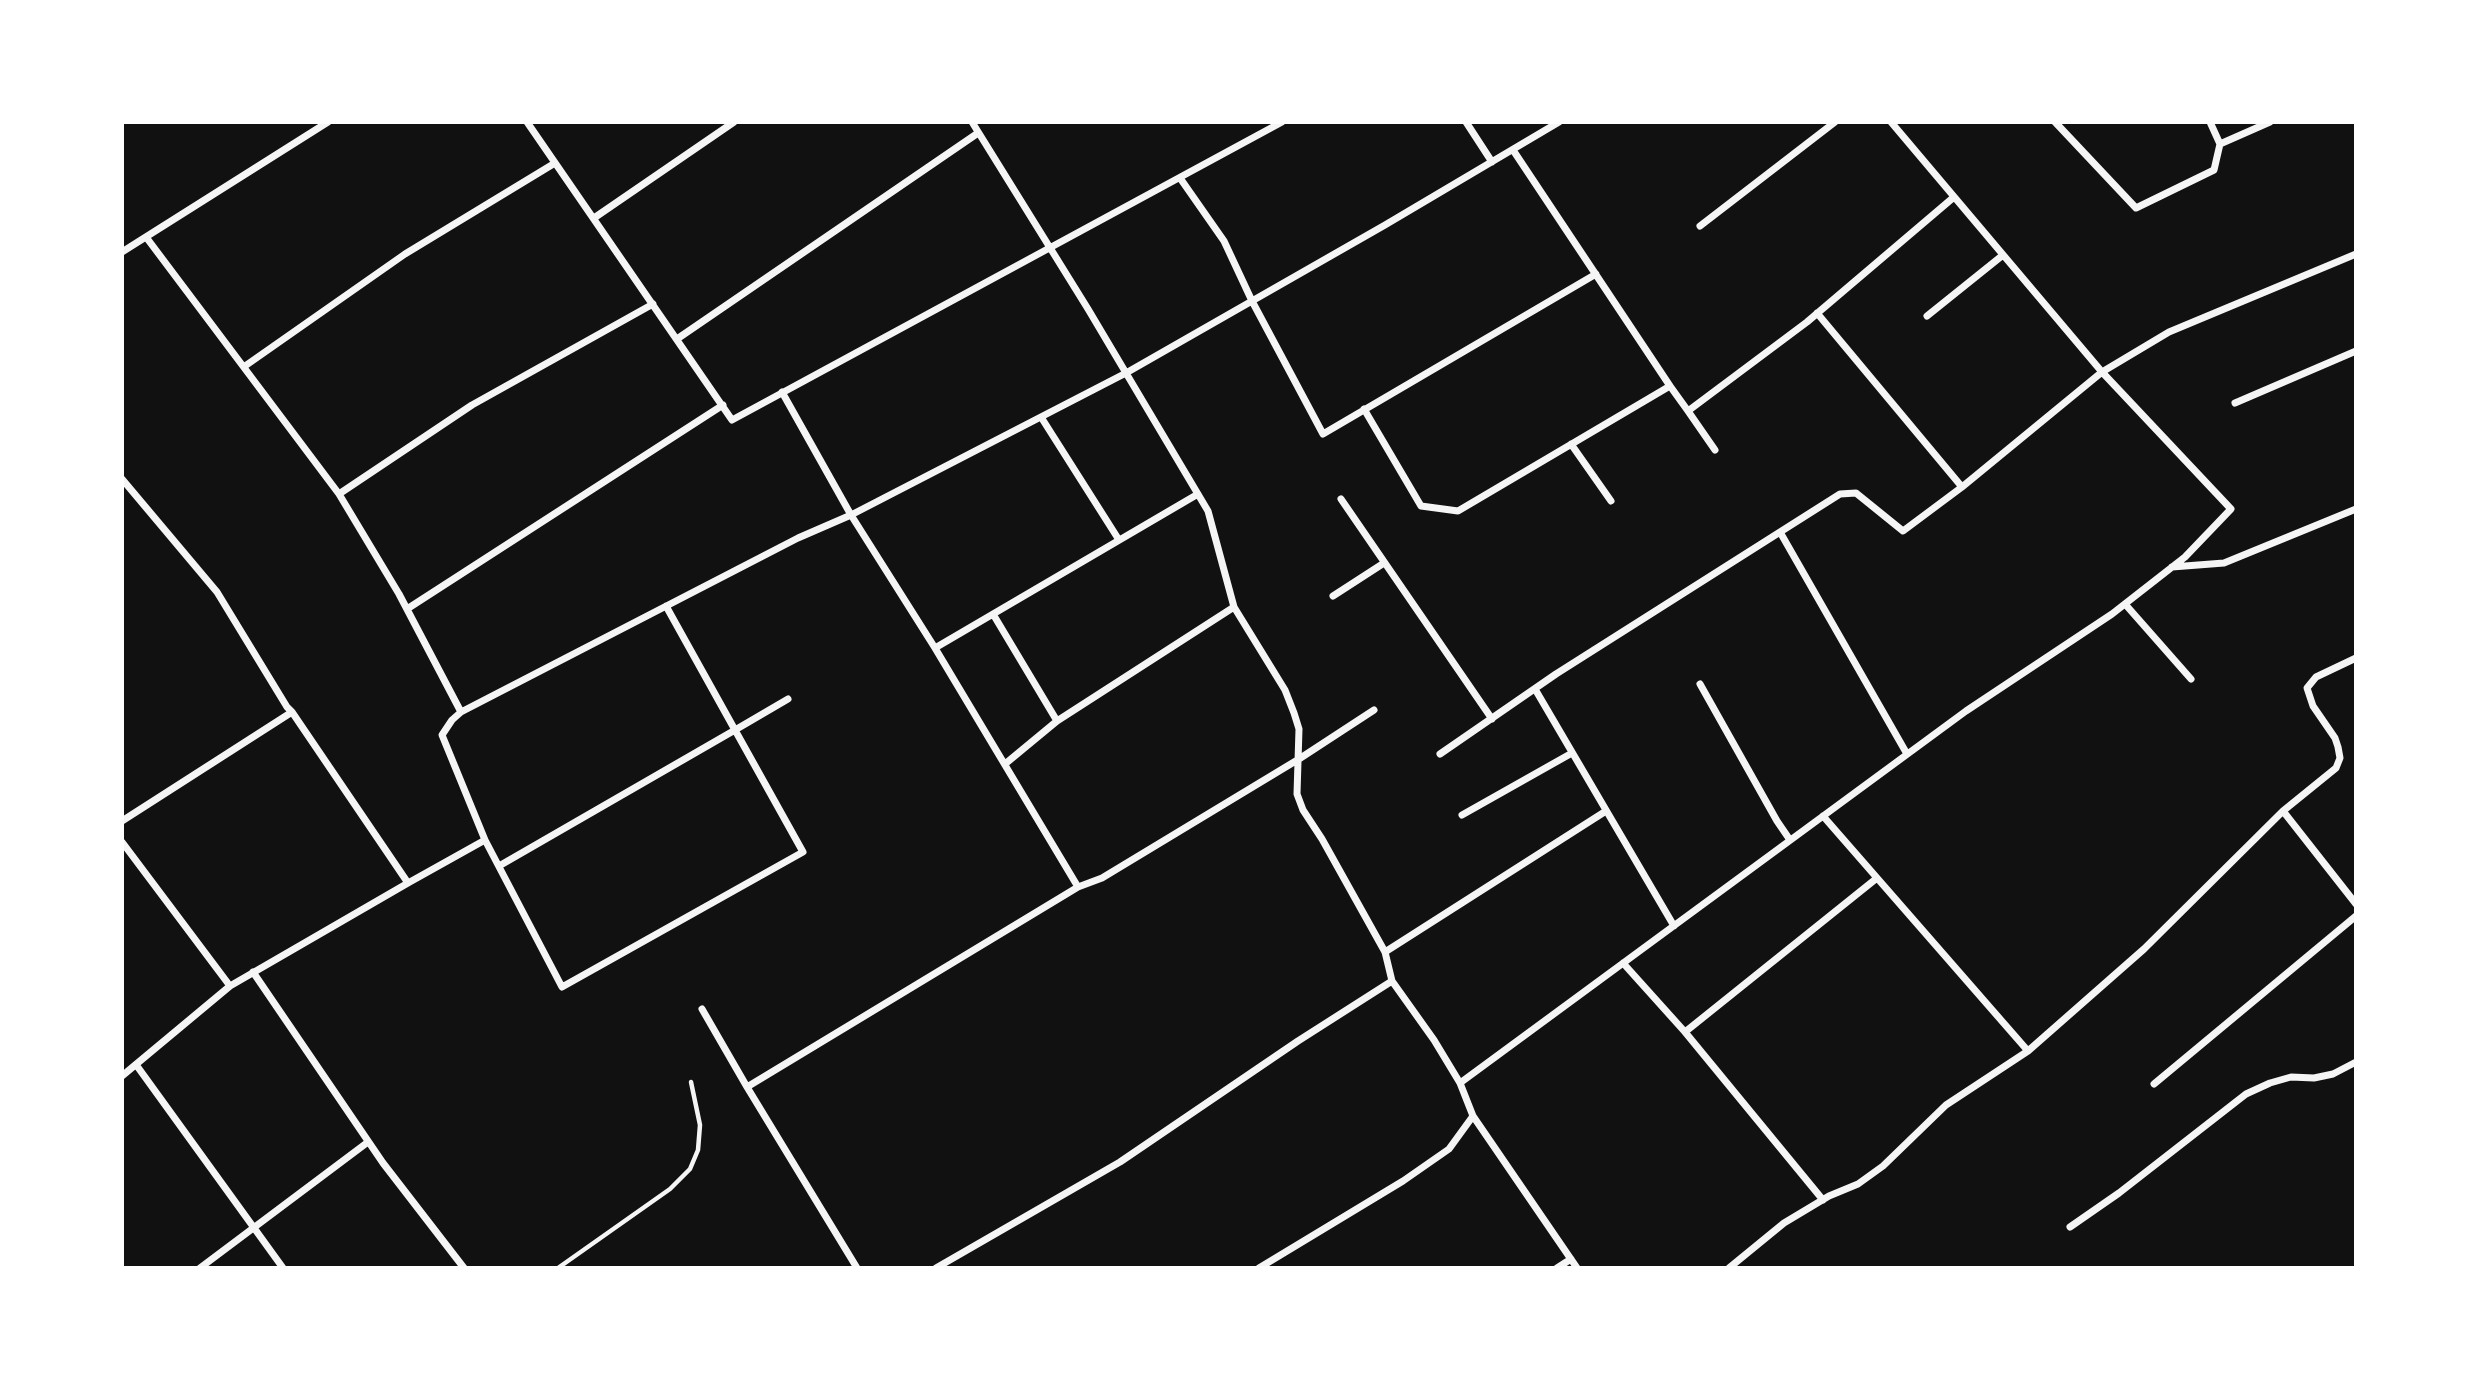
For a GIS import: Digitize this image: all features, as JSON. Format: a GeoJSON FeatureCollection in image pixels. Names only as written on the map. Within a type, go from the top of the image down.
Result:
{"type":"FeatureCollection","features":[{"type":"Feature","properties":{"kind":"street"},"geometry":{"type":"LineString","coordinates":[[122,251],[328,122]]}},
{"type":"Feature","properties":{"kind":"street"},"geometry":{"type":"LineString","coordinates":[[527,122],[732,420],[1282,122]]}},
{"type":"Feature","properties":{"kind":"street"},"geometry":{"type":"LineString","coordinates":[[594,218],[734,122]]}},
{"type":"Feature","properties":{"kind":"street"},"geometry":{"type":"LineString","coordinates":[[972,122],[1208,511],[1234,607],[1285,690],[1299,729],[1297,794],[1303,810],[1335,861],[1385,952],[1392,981],[1434,1040],[1460,1083],[1473,1116],[1577,1268]]}},
{"type":"Feature","properties":{"kind":"street"},"geometry":{"type":"LineString","coordinates":[[1466,122],[1492,162]]}},
{"type":"Feature","properties":{"kind":"street"},"geometry":{"type":"LineString","coordinates":[[666,606],[803,852],[562,987],[485,841],[442,735],[461,712],[666,606],[798,538],[852,515],[1126,373],[1559,122]]}},
{"type":"Feature","properties":{"kind":"street"},"geometry":{"type":"LineString","coordinates":[[1700,226],[1835,122]]}},
{"type":"Feature","properties":{"kind":"street"},"geometry":{"type":"LineString","coordinates":[[1460,1083],[1966,711],[2125,604],[2185,557],[2231,509],[2102,372],[1891,122]]}},
{"type":"Feature","properties":{"kind":"street"},"geometry":{"type":"LineString","coordinates":[[2055,122],[2136,208],[2214,170],[2220,144],[2210,122]]}},
{"type":"Feature","properties":{"kind":"street"},"geometry":{"type":"LineString","coordinates":[[2220,144],[2270,122]]}},
{"type":"Feature","properties":{"kind":"street"},"geometry":{"type":"LineString","coordinates":[[677,339],[978,133]]}},
{"type":"Feature","properties":{"kind":"street"},"geometry":{"type":"LineString","coordinates":[[1513,150],[1715,450]]}},
{"type":"Feature","properties":{"kind":"street"},"geometry":{"type":"LineString","coordinates":[[245,366],[405,254],[555,163]]}},
{"type":"Feature","properties":{"kind":"street"},"geometry":{"type":"LineString","coordinates":[[1180,177],[1224,241],[1252,301],[1323,434],[1596,274]]}},
{"type":"Feature","properties":{"kind":"street"},"geometry":{"type":"LineString","coordinates":[[1688,411],[1817,313],[1954,197]]}},
{"type":"Feature","properties":{"kind":"street"},"geometry":{"type":"LineString","coordinates":[[145,237],[339,494],[407,609],[461,712]]}},
{"type":"Feature","properties":{"kind":"street"},"geometry":{"type":"LineString","coordinates":[[1440,754],[1535,689],[1840,494],[1856,494],[1903,531],[1962,487],[2102,372],[2169,332],[2356,254]]}},
{"type":"Feature","properties":{"kind":"street"},"geometry":{"type":"LineString","coordinates":[[1927,316],[2003,255]]}},
{"type":"Feature","properties":{"kind":"street"},"geometry":{"type":"LineString","coordinates":[[339,494],[472,405],[653,304]]}},
{"type":"Feature","properties":{"kind":"street"},"geometry":{"type":"LineString","coordinates":[[1817,313],[1962,487]]}},
{"type":"Feature","properties":{"kind":"street"},"geometry":{"type":"LineString","coordinates":[[2235,404],[2356,351]]}},
{"type":"Feature","properties":{"kind":"street"},"geometry":{"type":"LineString","coordinates":[[1364,409],[1422,506],[1458,511],[1670,386]]}},
{"type":"Feature","properties":{"kind":"street"},"geometry":{"type":"LineString","coordinates":[[782,392],[852,515],[1078,887]]}},
{"type":"Feature","properties":{"kind":"street"},"geometry":{"type":"LineString","coordinates":[[407,609],[723,405]]}},
{"type":"Feature","properties":{"kind":"street"},"geometry":{"type":"LineString","coordinates":[[1041,417],[1119,540]]}},
{"type":"Feature","properties":{"kind":"street"},"geometry":{"type":"LineString","coordinates":[[1571,444],[1611,501]]}},
{"type":"Feature","properties":{"kind":"street"},"geometry":{"type":"LineString","coordinates":[[122,479],[217,592],[287,707],[408,883]]}},
{"type":"Feature","properties":{"kind":"street"},"geometry":{"type":"LineString","coordinates":[[935,648],[1198,494]]}},
{"type":"Feature","properties":{"kind":"street"},"geometry":{"type":"LineString","coordinates":[[1341,499],[1492,719]]}},
{"type":"Feature","properties":{"kind":"street"},"geometry":{"type":"LineString","coordinates":[[2172,567],[2224,564],[2356,509]]}},
{"type":"Feature","properties":{"kind":"street"},"geometry":{"type":"LineString","coordinates":[[1780,532],[1907,754]]}},
{"type":"Feature","properties":{"kind":"street"},"geometry":{"type":"LineString","coordinates":[[1334,596],[1384,563]]}},
{"type":"Feature","properties":{"kind":"street"},"geometry":{"type":"LineString","coordinates":[[2125,604],[2191,678]]}},
{"type":"Feature","properties":{"kind":"street"},"geometry":{"type":"LineString","coordinates":[[1005,764],[1057,721],[1234,607]]}},
{"type":"Feature","properties":{"kind":"street"},"geometry":{"type":"LineString","coordinates":[[993,614],[1057,721]]}},
{"type":"Feature","properties":{"kind":"street"},"geometry":{"type":"LineString","coordinates":[[1729,1268],[1784,1223],[1883,1166],[1946,1105],[2028,1051],[2144,949],[2283,811],[2336,768],[2340,758],[2335,738],[2313,706],[2308,688],[2316,677],[2356,658]]}},
{"type":"Feature","properties":{"kind":"street"},"geometry":{"type":"LineString","coordinates":[[1700,684],[1790,840]]}},
{"type":"Feature","properties":{"kind":"street"},"geometry":{"type":"LineString","coordinates":[[1535,689],[1674,926]]}},
{"type":"Feature","properties":{"kind":"street"},"geometry":{"type":"LineString","coordinates":[[499,866],[788,699]]}},
{"type":"Feature","properties":{"kind":"street"},"geometry":{"type":"LineString","coordinates":[[747,1087],[1078,887],[1102,878],[1299,759],[1374,710]]}},
{"type":"Feature","properties":{"kind":"street"},"geometry":{"type":"LineString","coordinates":[[122,821],[292,712]]}},
{"type":"Feature","properties":{"kind":"street"},"geometry":{"type":"LineString","coordinates":[[1462,815],[1572,753]]}},
{"type":"Feature","properties":{"kind":"street"},"geometry":{"type":"LineString","coordinates":[[1385,952],[1606,811]]}},
{"type":"Feature","properties":{"kind":"street"},"geometry":{"type":"LineString","coordinates":[[2283,811],[2356,904]]}},
{"type":"Feature","properties":{"kind":"street"},"geometry":{"type":"LineString","coordinates":[[1823,816],[2028,1051]]}},
{"type":"Feature","properties":{"kind":"street"},"geometry":{"type":"LineString","coordinates":[[122,1076],[230,986],[485,841]]}},
{"type":"Feature","properties":{"kind":"street"},"geometry":{"type":"LineString","coordinates":[[122,842],[230,986]]}},
{"type":"Feature","properties":{"kind":"street"},"geometry":{"type":"LineString","coordinates":[[1685,1032],[1877,878]]}},
{"type":"Feature","properties":{"kind":"street"},"geometry":{"type":"LineString","coordinates":[[2154,1084],[2356,916]]}},
{"type":"Feature","properties":{"kind":"street"},"geometry":{"type":"LineString","coordinates":[[1623,963],[1685,1032],[1823,1200]]}},
{"type":"Feature","properties":{"kind":"street"},"geometry":{"type":"LineString","coordinates":[[253,972],[368,1142],[464,1268]]}},
{"type":"Feature","properties":{"kind":"street"},"geometry":{"type":"LineString","coordinates":[[936,1268],[1120,1162],[1298,1041],[1392,981]]}},
{"type":"Feature","properties":{"kind":"street"},"geometry":{"type":"LineString","coordinates":[[702,1009],[857,1268]]}},
{"type":"Feature","properties":{"kind":"street"},"geometry":{"type":"LineString","coordinates":[[2070,1227],[2119,1193],[2246,1094],[2291,1077],[2314,1078],[2333,1074],[2356,1062]]}},
{"type":"Feature","properties":{"kind":"street"},"geometry":{"type":"LineString","coordinates":[[136,1066],[283,1268]]}},
{"type":"Feature","properties":{"kind":"street"},"geometry":{"type":"LineString","coordinates":[[1259,1268],[1415,1173],[1449,1149],[1473,1116]]}},
{"type":"Feature","properties":{"kind":"street"},"geometry":{"type":"LineString","coordinates":[[200,1268],[368,1142]]}},
{"type":"Feature","properties":{"kind":"street"},"geometry":{"type":"LineString","coordinates":[[1557,1268],[1571,1259]]}},
{"type":"Feature","properties":{"kind":"lane"},"geometry":{"type":"LineString","coordinates":[[558,1268],[670,1189],[690,1169],[698,1150],[700,1125],[691,1082]]}}]}
